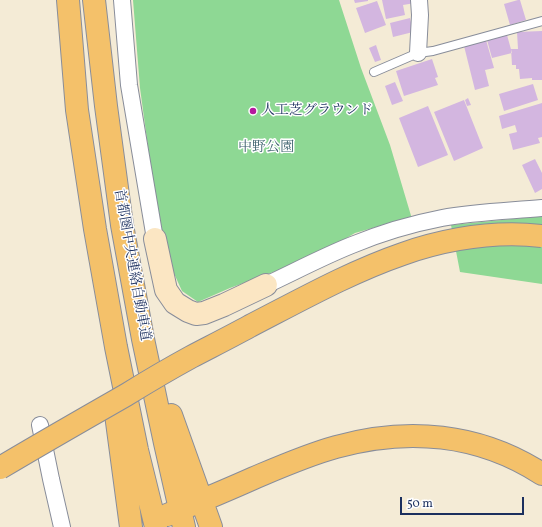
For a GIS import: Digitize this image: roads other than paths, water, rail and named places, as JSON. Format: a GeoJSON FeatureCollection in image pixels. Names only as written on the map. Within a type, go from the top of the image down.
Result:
{"type":"FeatureCollection","features":[{"type":"Feature","properties":{"kind":"highway","name":"首都圏中央連絡自動車道"},"geometry":{"type":"LineString","coordinates":[[68,0],[77,110],[95,229],[116,346],[156,527]]}},
{"type":"Feature","properties":{"kind":"highway","name":"首都圏中央連絡自動車道"},"geometry":{"type":"LineString","coordinates":[[94,0],[121,218],[143,339],[184,527]]}},
{"type":"Feature","properties":{"kind":"highway"},"geometry":{"type":"LineString","coordinates":[[77,110],[79,165],[121,447],[131,527]]}},
{"type":"Feature","properties":{"kind":"highway"},"geometry":{"type":"LineString","coordinates":[[0,468],[190,358],[346,277],[377,263],[438,243],[468,238],[525,234],[542,236]]}},
{"type":"Feature","properties":{"kind":"highway"},"geometry":{"type":"LineString","coordinates":[[143,339],[211,527]]}},
{"type":"Feature","properties":{"kind":"highway"},"geometry":{"type":"LineString","coordinates":[[140,527],[308,456],[362,441],[420,436],[447,438],[473,443],[495,450],[516,459],[542,474]]}},
{"type":"Feature","properties":{"kind":"highway"},"geometry":{"type":"LineString","coordinates":[[516,459],[542,483]]}},
{"type":"Feature","properties":{"kind":"street"},"geometry":{"type":"LineString","coordinates":[[122,0],[129,85],[166,290],[175,303],[188,311],[196,314],[204,313],[351,245],[382,234],[442,218],[542,208]]}},
{"type":"Feature","properties":{"kind":"street"},"geometry":{"type":"LineString","coordinates":[[418,53],[420,21],[419,0]]}},
{"type":"Feature","properties":{"kind":"street"},"geometry":{"type":"LineString","coordinates":[[40,425],[62,527]]}},
{"type":"Feature","properties":{"kind":"lane"},"geometry":{"type":"LineString","coordinates":[[374,72],[418,53],[433,51],[542,21]]}},
{"type":"Feature","properties":{"kind":"place","name":"人工芝グラウンド"},"geometry":{"type":"Point","coordinates":[253,111]}},
{"type":"Feature","properties":{"kind":"park label","name":"中野公園"},"geometry":{"type":"Point","coordinates":[266,148]}}]}
